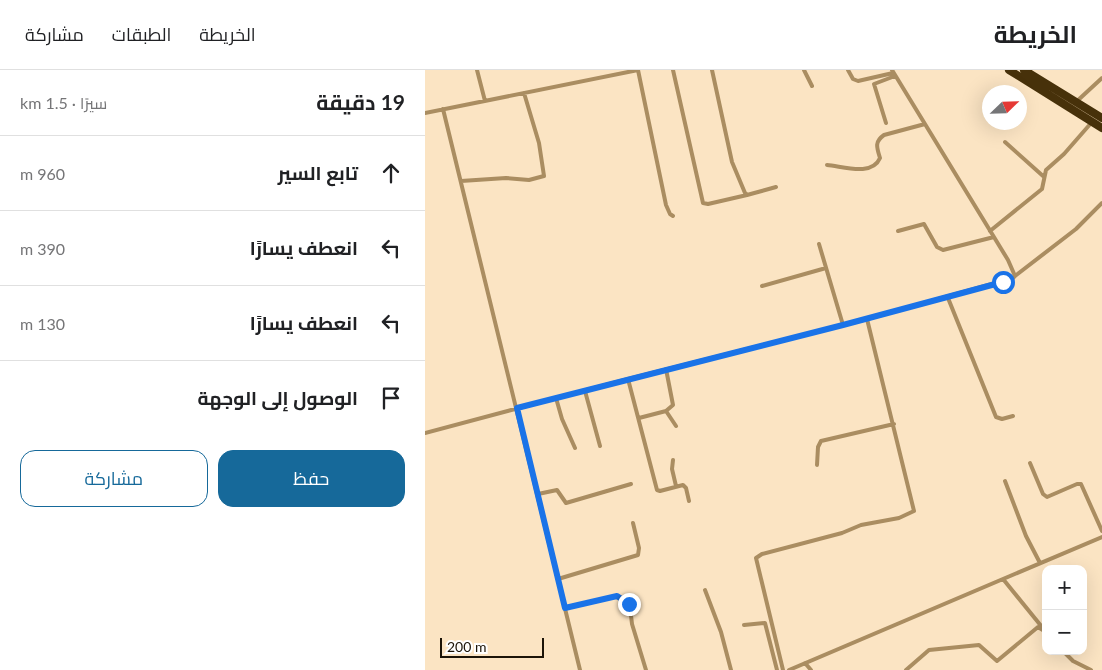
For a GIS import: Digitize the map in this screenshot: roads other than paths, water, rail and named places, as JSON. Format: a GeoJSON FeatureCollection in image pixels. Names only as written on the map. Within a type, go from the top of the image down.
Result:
{"type":"FeatureCollection","features":[{"type":"Feature","properties":{"kind":"highway"},"geometry":{"type":"LineString","coordinates":[[1009,70],[1102,128]]}},
{"type":"Feature","properties":{"kind":"highway"},"geometry":{"type":"LineString","coordinates":[[1024,70],[1102,118]]}},
{"type":"Feature","properties":{"kind":"street"},"geometry":{"type":"LineString","coordinates":[[477,70],[485,101]]}},
{"type":"Feature","properties":{"kind":"street"},"geometry":{"type":"LineString","coordinates":[[425,112],[638,70],[666,205],[669,214],[673,216]]}},
{"type":"Feature","properties":{"kind":"street"},"geometry":{"type":"LineString","coordinates":[[673,70],[703,203],[708,204],[776,187]]}},
{"type":"Feature","properties":{"kind":"street"},"geometry":{"type":"LineString","coordinates":[[712,70],[733,162],[747,194]]}},
{"type":"Feature","properties":{"kind":"street"},"geometry":{"type":"LineString","coordinates":[[804,70],[812,86]]}},
{"type":"Feature","properties":{"kind":"street"},"geometry":{"type":"LineString","coordinates":[[848,70],[853,79],[859,80],[893,73]]}},
{"type":"Feature","properties":{"kind":"street"},"geometry":{"type":"LineString","coordinates":[[886,123],[874,84],[893,73]]}},
{"type":"Feature","properties":{"kind":"street"},"geometry":{"type":"LineString","coordinates":[[893,73],[994,237],[1015,276]]}},
{"type":"Feature","properties":{"kind":"street"},"geometry":{"type":"LineString","coordinates":[[1076,102],[1102,78]]}},
{"type":"Feature","properties":{"kind":"street"},"geometry":{"type":"LineString","coordinates":[[461,181],[506,178],[529,180],[544,176],[539,143],[524,93]]}},
{"type":"Feature","properties":{"kind":"street"},"geometry":{"type":"LineString","coordinates":[[443,109],[580,670]]}},
{"type":"Feature","properties":{"kind":"street"},"geometry":{"type":"LineString","coordinates":[[990,231],[1042,189],[1043,176],[1046,170],[1064,154],[1092,122]]}},
{"type":"Feature","properties":{"kind":"street"},"geometry":{"type":"LineString","coordinates":[[827,165],[865,169],[873,166],[879,158],[876,147],[879,139],[884,135],[925,124]]}},
{"type":"Feature","properties":{"kind":"street"},"geometry":{"type":"LineString","coordinates":[[1005,142],[1043,176]]}},
{"type":"Feature","properties":{"kind":"street"},"geometry":{"type":"LineString","coordinates":[[425,433],[628,378],[867,319],[1003,282],[1015,276],[1076,229],[1102,203]]}},
{"type":"Feature","properties":{"kind":"street"},"geometry":{"type":"LineString","coordinates":[[898,231],[924,224],[937,247],[943,250],[994,237]]}},
{"type":"Feature","properties":{"kind":"street"},"geometry":{"type":"LineString","coordinates":[[819,244],[843,325]]}},
{"type":"Feature","properties":{"kind":"street"},"geometry":{"type":"LineString","coordinates":[[762,286],[826,268]]}},
{"type":"Feature","properties":{"kind":"street"},"geometry":{"type":"LineString","coordinates":[[948,298],[996,417],[1002,419],[1013,416]]}},
{"type":"Feature","properties":{"kind":"street"},"geometry":{"type":"LineString","coordinates":[[783,670],[756,558],[762,554],[842,533],[857,526],[899,518],[913,512],[914,504],[867,319]]}},
{"type":"Feature","properties":{"kind":"street"},"geometry":{"type":"LineString","coordinates":[[639,418],[666,411],[673,404],[666,369]]}},
{"type":"Feature","properties":{"kind":"street"},"geometry":{"type":"LineString","coordinates":[[628,378],[657,490],[685,486],[689,500]]}},
{"type":"Feature","properties":{"kind":"street"},"geometry":{"type":"LineString","coordinates":[[585,391],[600,446]]}},
{"type":"Feature","properties":{"kind":"street"},"geometry":{"type":"LineString","coordinates":[[556,398],[562,419],[575,448]]}},
{"type":"Feature","properties":{"kind":"street"},"geometry":{"type":"LineString","coordinates":[[666,411],[676,426]]}},
{"type":"Feature","properties":{"kind":"street"},"geometry":{"type":"LineString","coordinates":[[817,465],[818,447],[821,442],[894,424]]}},
{"type":"Feature","properties":{"kind":"street"},"geometry":{"type":"LineString","coordinates":[[673,460],[672,469],[676,486]]}},
{"type":"Feature","properties":{"kind":"street"},"geometry":{"type":"LineString","coordinates":[[1030,463],[1043,494],[1047,497],[1081,484],[1102,531]]}},
{"type":"Feature","properties":{"kind":"street"},"geometry":{"type":"LineString","coordinates":[[1005,480],[1026,536],[1040,563]]}},
{"type":"Feature","properties":{"kind":"street"},"geometry":{"type":"LineString","coordinates":[[538,494],[557,490],[566,503],[631,484]]}},
{"type":"Feature","properties":{"kind":"street"},"geometry":{"type":"LineString","coordinates":[[558,579],[638,555],[639,548],[633,523]]}},
{"type":"Feature","properties":{"kind":"street"},"geometry":{"type":"LineString","coordinates":[[789,670],[1102,537]]}},
{"type":"Feature","properties":{"kind":"street"},"geometry":{"type":"LineString","coordinates":[[1003,579],[1042,627]]}},
{"type":"Feature","properties":{"kind":"street"},"geometry":{"type":"LineString","coordinates":[[705,590],[721,632],[731,670]]}},
{"type":"Feature","properties":{"kind":"street"},"geometry":{"type":"LineString","coordinates":[[565,608],[617,596],[625,600],[630,607],[646,670]]}},
{"type":"Feature","properties":{"kind":"street"},"geometry":{"type":"LineString","coordinates":[[744,625],[765,623],[777,670]]}},
{"type":"Feature","properties":{"kind":"street"},"geometry":{"type":"LineString","coordinates":[[905,670],[929,650],[946,650],[954,647],[979,645],[987,655],[997,660],[1038,627],[1042,629]]}},
{"type":"Feature","properties":{"kind":"street"},"geometry":{"type":"LineString","coordinates":[[1067,655],[1073,661],[1091,670]]}},
{"type":"Feature","properties":{"kind":"street"},"geometry":{"type":"LineString","coordinates":[[805,663],[811,670]]}}]}
